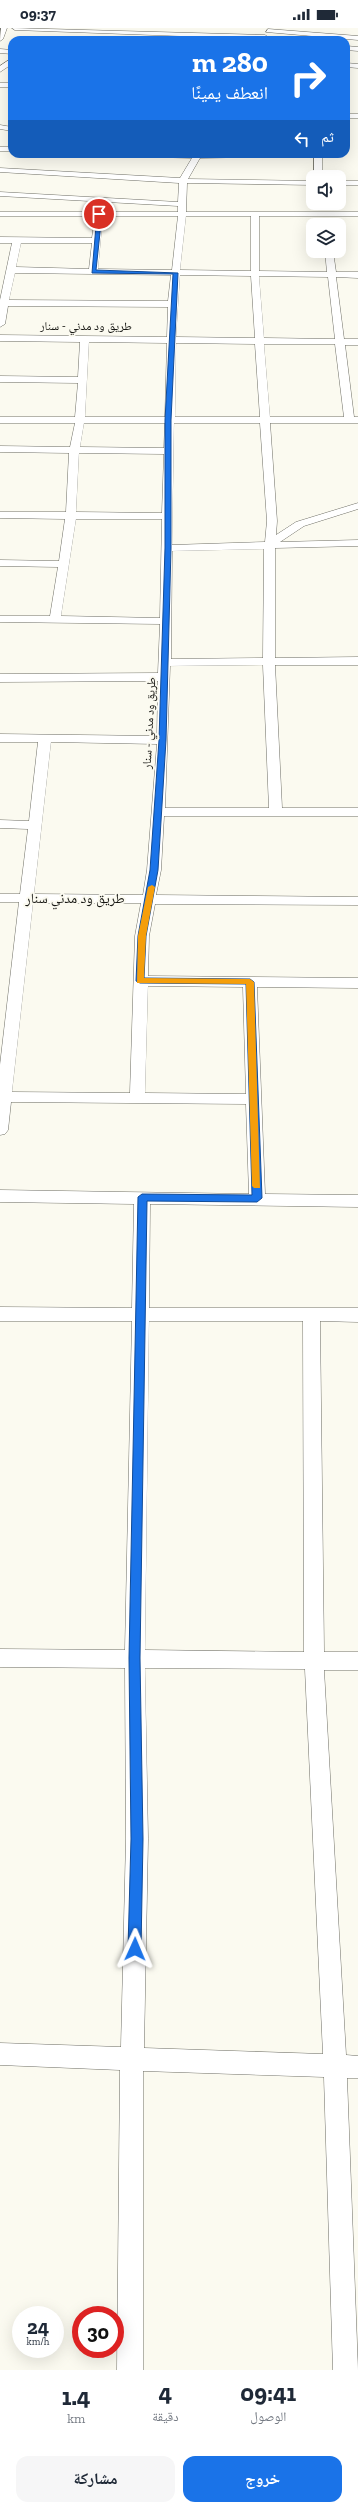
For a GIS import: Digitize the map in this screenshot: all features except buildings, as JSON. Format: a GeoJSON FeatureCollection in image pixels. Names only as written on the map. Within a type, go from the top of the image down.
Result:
{"type":"FeatureCollection","features":[{"type":"Feature","properties":{"kind":"street"},"geometry":{"type":"LineString","coordinates":[[0,39],[4,28]]}},
{"type":"Feature","properties":{"kind":"street"},"geometry":{"type":"LineString","coordinates":[[15,28],[62,30],[81,29],[113,32],[127,30],[163,34],[267,34],[312,36]]}},
{"type":"Feature","properties":{"kind":"street"},"geometry":{"type":"LineString","coordinates":[[58,36],[62,30]]}},
{"type":"Feature","properties":{"kind":"street"},"geometry":{"type":"LineString","coordinates":[[112,36],[113,32]]}},
{"type":"Feature","properties":{"kind":"street"},"geometry":{"type":"LineString","coordinates":[[0,70],[8,63]]}},
{"type":"Feature","properties":{"kind":"street","name":"طريق ود مدني - سنار"},"geometry":{"type":"LineString","coordinates":[[137,1097],[142,936],[150,899],[158,812],[164,677],[166,663],[168,420],[172,339],[172,304],[182,209],[183,181],[196,158]]}},
{"type":"Feature","properties":{"kind":"street"},"geometry":{"type":"LineString","coordinates":[[318,158],[318,170]]}},
{"type":"Feature","properties":{"kind":"street"},"geometry":{"type":"LineString","coordinates":[[0,170],[183,181],[306,183]]}},
{"type":"Feature","properties":{"kind":"street"},"geometry":{"type":"LineString","coordinates":[[346,183],[358,183]]}},
{"type":"Feature","properties":{"kind":"street"},"geometry":{"type":"LineString","coordinates":[[0,194],[254,214],[358,214]]}},
{"type":"Feature","properties":{"kind":"street"},"geometry":{"type":"LineString","coordinates":[[0,214],[99,214],[182,209]]}},
{"type":"Feature","properties":{"kind":"street"},"geometry":{"type":"LineString","coordinates":[[322,210],[323,218]]}},
{"type":"Feature","properties":{"kind":"street"},"geometry":{"type":"LineString","coordinates":[[93,272],[99,214]]}},
{"type":"Feature","properties":{"kind":"street"},"geometry":{"type":"LineString","coordinates":[[254,214],[255,275],[261,341],[272,521],[269,545],[268,662],[276,812]]}},
{"type":"Feature","properties":{"kind":"street"},"geometry":{"type":"LineString","coordinates":[[0,240],[96,241]]}},
{"type":"Feature","properties":{"kind":"street"},"geometry":{"type":"LineString","coordinates":[[0,324],[2,303],[18,240]]}},
{"type":"Feature","properties":{"kind":"street"},"geometry":{"type":"LineString","coordinates":[[0,420],[353,420],[330,258]]}},
{"type":"Feature","properties":{"kind":"street"},"geometry":{"type":"LineString","coordinates":[[11,270],[358,276]]}},
{"type":"Feature","properties":{"kind":"street","name":"طريق ود مدني - سنار"},"geometry":{"type":"LineString","coordinates":[[2,303],[172,304]]}},
{"type":"Feature","properties":{"kind":"street","name":"طريق ود مدني - سنار"},"geometry":{"type":"LineString","coordinates":[[0,338],[358,342]]}},
{"type":"Feature","properties":{"kind":"street"},"geometry":{"type":"LineString","coordinates":[[56,620],[71,515],[74,450],[80,420],[85,338]]}},
{"type":"Feature","properties":{"kind":"street"},"geometry":{"type":"LineString","coordinates":[[0,380],[82,380]]}},
{"type":"Feature","properties":{"kind":"street"},"geometry":{"type":"LineString","coordinates":[[0,449],[168,451]]}},
{"type":"Feature","properties":{"kind":"street"},"geometry":{"type":"LineString","coordinates":[[269,545],[300,524],[358,506]]}},
{"type":"Feature","properties":{"kind":"street"},"geometry":{"type":"LineString","coordinates":[[0,514],[168,516]]}},
{"type":"Feature","properties":{"kind":"street"},"geometry":{"type":"LineString","coordinates":[[168,548],[357,543],[358,556]]}},
{"type":"Feature","properties":{"kind":"street"},"geometry":{"type":"LineString","coordinates":[[0,563],[65,564]]}},
{"type":"Feature","properties":{"kind":"street"},"geometry":{"type":"LineString","coordinates":[[0,619],[167,621]]}},
{"type":"Feature","properties":{"kind":"street"},"geometry":{"type":"LineString","coordinates":[[166,663],[358,661]]}},
{"type":"Feature","properties":{"kind":"street"},"geometry":{"type":"LineString","coordinates":[[0,678],[164,677]]}},
{"type":"Feature","properties":{"kind":"street"},"geometry":{"type":"LineString","coordinates":[[0,738],[162,740]]}},
{"type":"Feature","properties":{"kind":"street"},"geometry":{"type":"LineString","coordinates":[[0,1130],[2,1097],[28,898],[45,738]]}},
{"type":"Feature","properties":{"kind":"street"},"geometry":{"type":"LineString","coordinates":[[158,812],[358,812]]}},
{"type":"Feature","properties":{"kind":"street"},"geometry":{"type":"LineString","coordinates":[[0,824],[36,825]]}},
{"type":"Feature","properties":{"kind":"street","name":"طريق ود مدني سنار"},"geometry":{"type":"LineString","coordinates":[[0,898],[358,901]]}},
{"type":"Feature","properties":{"kind":"street"},"geometry":{"type":"LineString","coordinates":[[140,981],[358,983]]}},
{"type":"Feature","properties":{"kind":"street"},"geometry":{"type":"LineString","coordinates":[[250,982],[255,1099],[257,1198]]}},
{"type":"Feature","properties":{"kind":"street"},"geometry":{"type":"LineString","coordinates":[[2,1097],[255,1099]]}},
{"type":"Feature","properties":{"kind":"street"},"geometry":{"type":"LineString","coordinates":[[0,1196],[257,1198],[358,1201]]}},
{"type":"Feature","properties":{"kind":"street"},"geometry":{"type":"LineString","coordinates":[[130,2370],[132,2058],[137,1839],[135,1658],[142,1197]]}},
{"type":"Feature","properties":{"kind":"street"},"geometry":{"type":"LineString","coordinates":[[0,1314],[358,1315]]}},
{"type":"Feature","properties":{"kind":"street"},"geometry":{"type":"LineString","coordinates":[[311,1314],[314,1660],[335,2066],[346,2370]]}},
{"type":"Feature","properties":{"kind":"street"},"geometry":{"type":"LineString","coordinates":[[0,1658],[358,1661]]}},
{"type":"Feature","properties":{"kind":"street"},"geometry":{"type":"LineString","coordinates":[[0,2054],[358,2067]]}},
{"type":"Feature","properties":{"kind":"slow traffic"},"geometry":{"type":"LineString","coordinates":[[152,887],[142,936],[140,981],[250,982],[257,1186]]}},
{"type":"Feature","properties":{"kind":"route"},"geometry":{"type":"LineString","coordinates":[[99,214],[93,272],[175,273],[172,304],[171,377],[168,420],[166,663],[154,870],[150,899],[142,936],[140,981],[250,982],[256,1130],[257,1198],[142,1197],[135,1658],[137,1839],[135,1949]]}}]}
